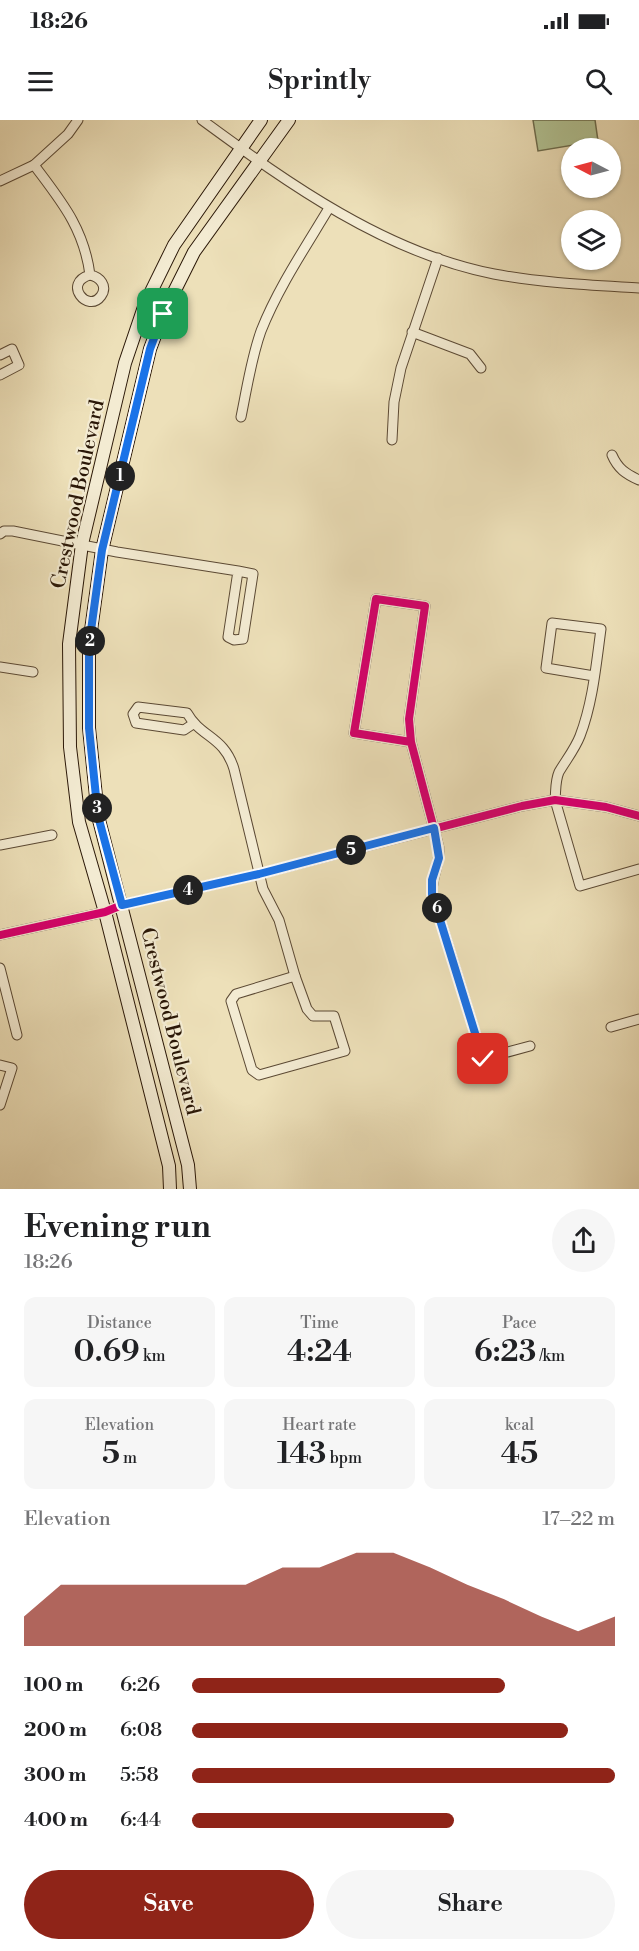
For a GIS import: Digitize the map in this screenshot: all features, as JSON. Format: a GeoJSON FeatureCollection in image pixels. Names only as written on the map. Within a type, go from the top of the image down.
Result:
{"type":"FeatureCollection","features":[{"type":"Feature","properties":{"kind":"main road","name":"Crestwood Boulevard"},"geometry":{"type":"LineString","coordinates":[[170,1189],[169,1166],[105,912],[79,822],[70,747],[69,644],[82,544],[125,363],[145,304],[174,245],[261,120]]}},
{"type":"Feature","properties":{"kind":"main road","name":"Crestwood Boulevard"},"geometry":{"type":"LineString","coordinates":[[190,1189],[188,1165],[98,816],[89,728],[89,645],[102,550],[150,349],[163,314],[194,252],[290,120]]}},
{"type":"Feature","properties":{"kind":"street"},"geometry":{"type":"LineString","coordinates":[[0,181],[34,165],[68,134],[78,120]]}},
{"type":"Feature","properties":{"kind":"street"},"geometry":{"type":"LineString","coordinates":[[202,120],[259,162],[329,208],[387,237],[438,258],[492,273],[549,282],[639,288]]}},
{"type":"Feature","properties":{"kind":"street"},"geometry":{"type":"LineString","coordinates":[[34,165],[70,213],[85,246],[90,275]]}},
{"type":"Feature","properties":{"kind":"street"},"geometry":{"type":"LineString","coordinates":[[242,417],[252,363],[268,314],[329,208]]}},
{"type":"Feature","properties":{"kind":"street"},"geometry":{"type":"LineString","coordinates":[[392,440],[394,402],[401,368],[438,258]]}},
{"type":"Feature","properties":{"kind":"street"},"geometry":{"type":"LineString","coordinates":[[412,332],[470,354],[482,368]]}},
{"type":"Feature","properties":{"kind":"street"},"geometry":{"type":"LineString","coordinates":[[0,355],[12,349],[19,365],[0,375]]}},
{"type":"Feature","properties":{"kind":"street"},"geometry":{"type":"LineString","coordinates":[[612,455],[616,465],[639,480]]}},
{"type":"Feature","properties":{"kind":"street"},"geometry":{"type":"LineString","coordinates":[[0,534],[4,531],[13,531],[102,550],[238,571],[253,574],[243,639],[239,640],[228,637],[238,571]]}},
{"type":"Feature","properties":{"kind":"street"},"geometry":{"type":"LineString","coordinates":[[411,742],[354,733],[376,599],[425,606],[409,719],[411,742],[434,828],[439,858],[432,880],[432,894],[483,1059]]}},
{"type":"Feature","properties":{"kind":"street"},"geometry":{"type":"LineString","coordinates":[[594,676],[546,668],[552,623],[601,629],[594,676],[586,717],[580,738],[559,774],[555,800],[580,886],[639,868]]}},
{"type":"Feature","properties":{"kind":"street"},"geometry":{"type":"LineString","coordinates":[[0,667],[33,672]]}},
{"type":"Feature","properties":{"kind":"street"},"geometry":{"type":"LineString","coordinates":[[193,723],[184,730],[136,723],[134,714],[138,707],[187,713],[193,723],[220,744],[232,764],[259,874],[267,900],[279,920],[307,1009],[313,1016],[334,1016],[345,1051],[259,1074],[252,1070],[231,1000],[236,994],[295,976]]}},
{"type":"Feature","properties":{"kind":"street"},"geometry":{"type":"LineString","coordinates":[[0,935],[259,874],[522,806],[555,800],[606,807],[639,816]]}},
{"type":"Feature","properties":{"kind":"street"},"geometry":{"type":"LineString","coordinates":[[0,845],[52,835]]}},
{"type":"Feature","properties":{"kind":"street"},"geometry":{"type":"LineString","coordinates":[[0,968],[17,1035]]}},
{"type":"Feature","properties":{"kind":"street"},"geometry":{"type":"LineString","coordinates":[[611,1028],[639,1019]]}},
{"type":"Feature","properties":{"kind":"street"},"geometry":{"type":"LineString","coordinates":[[467,1063],[530,1046]]}},
{"type":"Feature","properties":{"kind":"street"},"geometry":{"type":"LineString","coordinates":[[0,1065],[12,1068],[0,1105]]}},
{"type":"Feature","properties":{"kind":"green space"},"geometry":{"type":"Polygon","coordinates":[[[533,120],[595,120],[598,138],[561,138],[561,147],[538,151],[533,120]]]}},
{"type":"Feature","properties":{"kind":"cycle path"},"geometry":{"type":"LineString","coordinates":[[411,742],[354,733],[376,599],[425,606],[409,719],[411,742],[439,848],[432,893],[483,1059]]}},
{"type":"Feature","properties":{"kind":"cycle path"},"geometry":{"type":"LineString","coordinates":[[0,935],[259,874],[522,806],[555,800],[606,807],[639,816]]}},
{"type":"Feature","properties":{"kind":"route"},"geometry":{"type":"LineString","coordinates":[[163,314],[150,349],[102,550],[89,645],[89,728],[98,816],[122,905],[259,874],[434,828],[439,858],[432,880],[432,894],[483,1059]]}}]}
